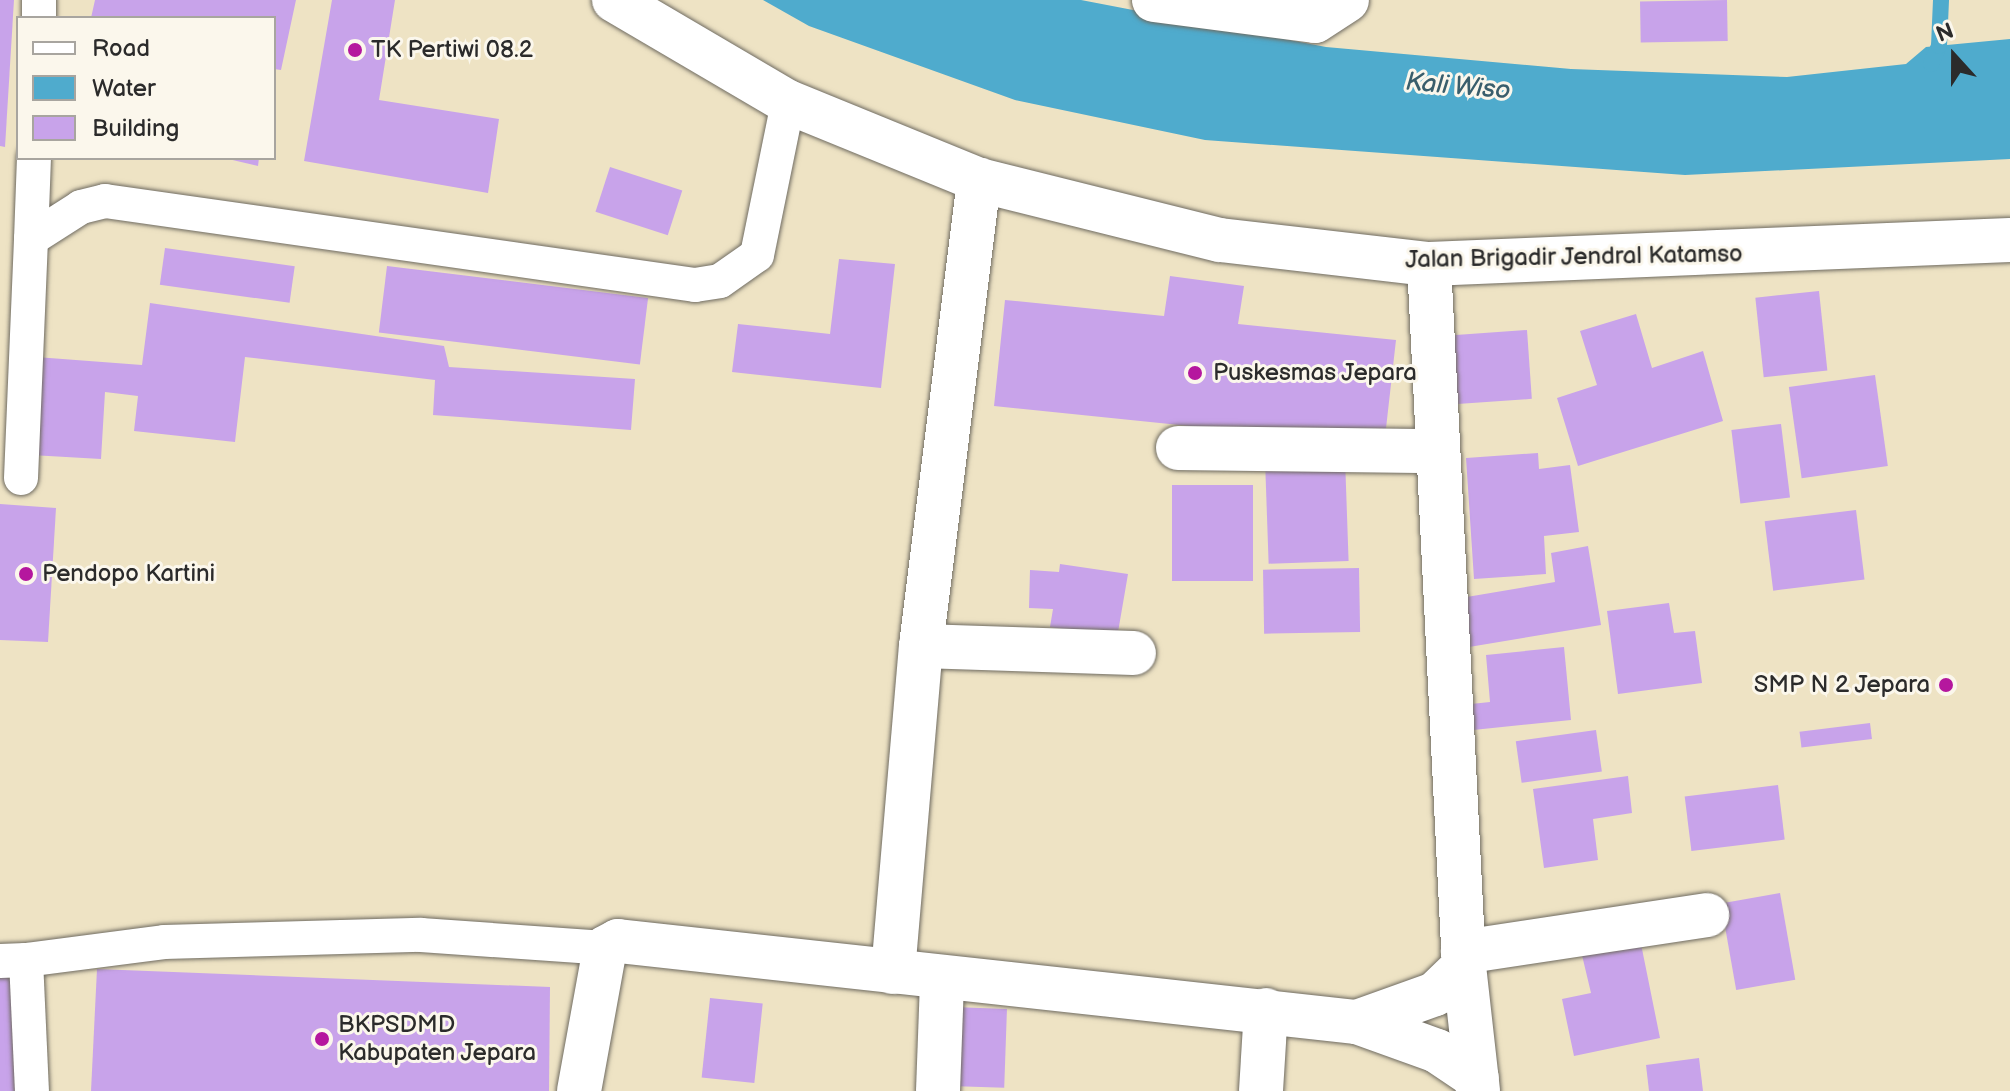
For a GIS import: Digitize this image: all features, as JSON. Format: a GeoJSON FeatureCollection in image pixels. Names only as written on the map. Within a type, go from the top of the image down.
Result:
{"type":"FeatureCollection","features":[{"type":"Feature","properties":{"kind":"street","name":"Jalan Brigadir Jendral Katamso"},"geometry":{"type":"LineString","coordinates":[[614,0],[788,102],[979,180],[1220,240],[1429,264],[2010,240]]}},
{"type":"Feature","properties":{"kind":"street"},"geometry":{"type":"LineString","coordinates":[[1154,0],[1315,21],[1347,0]]}},
{"type":"Feature","properties":{"kind":"street"},"geometry":{"type":"LineString","coordinates":[[893,972],[921,646],[979,180]]}},
{"type":"Feature","properties":{"kind":"street"},"geometry":{"type":"LineString","coordinates":[[1429,264],[1463,959],[1478,1084]]}},
{"type":"Feature","properties":{"kind":"street"},"geometry":{"type":"LineString","coordinates":[[1178,448],[1438,451]]}},
{"type":"Feature","properties":{"kind":"street"},"geometry":{"type":"LineString","coordinates":[[921,646],[1134,653]]}},
{"type":"Feature","properties":{"kind":"street"},"geometry":{"type":"LineString","coordinates":[[1357,1022],[1435,994],[1463,959],[1707,915]]}},
{"type":"Feature","properties":{"kind":"street"},"geometry":{"type":"LineString","coordinates":[[579,1091],[605,948],[618,941],[942,980],[1266,1010],[1357,1022],[1437,1051],[1478,1084]]}},
{"type":"Feature","properties":{"kind":"street"},"geometry":{"type":"LineString","coordinates":[[938,1091],[942,980]]}},
{"type":"Feature","properties":{"kind":"street"},"geometry":{"type":"LineString","coordinates":[[1261,1091],[1266,1010]]}},
{"type":"Feature","properties":{"kind":"lane"},"geometry":{"type":"LineString","coordinates":[[31,239],[81,207],[105,201],[708,283],[720,281],[757,255],[788,102]]}},
{"type":"Feature","properties":{"kind":"lane"},"geometry":{"type":"LineString","coordinates":[[21,478],[34,160]]}},
{"type":"Feature","properties":{"kind":"lane"},"geometry":{"type":"LineString","coordinates":[[32,1091],[13,960],[164,942],[421,935],[605,948]]}},
{"type":"Feature","properties":{"kind":"water","name":"Kali Wiso"},"geometry":{"type":"Polygon","coordinates":[[[763,0],[1081,0],[1326,47],[1571,69],[1787,77],[1906,64],[1926,47],[2010,39],[2010,159],[1685,175],[1205,140],[1015,100],[809,26],[763,0]]]}},
{"type":"Feature","properties":{"kind":"building"},"geometry":{"type":"Polygon","coordinates":[[[0,0],[14,0],[5,147],[0,146],[0,0]]]}},
{"type":"Feature","properties":{"kind":"building"},"geometry":{"type":"Polygon","coordinates":[[[95,0],[296,0],[281,70],[276,69],[276,16],[91,16],[95,0]]]}},
{"type":"Feature","properties":{"kind":"building","name":"TK Pertiwi 08.2"},"geometry":{"type":"Polygon","coordinates":[[[332,0],[395,0],[379,100],[499,119],[488,193],[304,161],[332,0]]]}},
{"type":"Feature","properties":{"kind":"building"},"geometry":{"type":"Polygon","coordinates":[[[1727,0],[1728,41],[1641,43],[1640,2],[1727,0]]]}},
{"type":"Feature","properties":{"kind":"building"},"geometry":{"type":"Polygon","coordinates":[[[232,160],[259,160],[258,166],[232,160]]]}},
{"type":"Feature","properties":{"kind":"building"},"geometry":{"type":"Polygon","coordinates":[[[610,167],[682,190],[668,235],[595,212],[610,167]]]}},
{"type":"Feature","properties":{"kind":"building"},"geometry":{"type":"Polygon","coordinates":[[[165,248],[295,266],[290,303],[160,285],[165,248]]]}},
{"type":"Feature","properties":{"kind":"building"},"geometry":{"type":"Polygon","coordinates":[[[839,259],[895,264],[881,388],[732,372],[738,324],[830,334],[839,259]]]}},
{"type":"Feature","properties":{"kind":"building"},"geometry":{"type":"Polygon","coordinates":[[[387,266],[648,298],[640,365],[379,333],[387,266]]]}},
{"type":"Feature","properties":{"kind":"building","name":"Puskesmas Jepara"},"geometry":{"type":"Polygon","coordinates":[[[1170,276],[1244,286],[1238,324],[1396,340],[1384,446],[994,406],[1005,300],[1164,316],[1170,276]]]}},
{"type":"Feature","properties":{"kind":"building"},"geometry":{"type":"Polygon","coordinates":[[[1819,291],[1827,371],[1764,377],[1755,298],[1819,291]]]}},
{"type":"Feature","properties":{"kind":"building"},"geometry":{"type":"Polygon","coordinates":[[[150,303],[444,346],[449,367],[635,379],[631,430],[433,415],[435,380],[245,357],[235,442],[134,431],[138,396],[105,392],[101,459],[31,455],[36,357],[142,365],[150,303]]]}},
{"type":"Feature","properties":{"kind":"building"},"geometry":{"type":"Polygon","coordinates":[[[1636,314],[1652,368],[1703,351],[1723,421],[1578,466],[1557,398],[1597,385],[1580,331],[1636,314]]]}},
{"type":"Feature","properties":{"kind":"building"},"geometry":{"type":"Polygon","coordinates":[[[1527,330],[1532,399],[1443,405],[1438,336],[1527,330]]]}},
{"type":"Feature","properties":{"kind":"building"},"geometry":{"type":"Polygon","coordinates":[[[1875,375],[1888,466],[1802,478],[1789,387],[1875,375]]]}},
{"type":"Feature","properties":{"kind":"building"},"geometry":{"type":"Polygon","coordinates":[[[1781,424],[1790,497],[1740,504],[1731,430],[1781,424]]]}},
{"type":"Feature","properties":{"kind":"building"},"geometry":{"type":"Polygon","coordinates":[[[1538,453],[1539,469],[1570,465],[1579,532],[1544,536],[1546,574],[1474,579],[1466,458],[1538,453]]]}},
{"type":"Feature","properties":{"kind":"building"},"geometry":{"type":"Polygon","coordinates":[[[1345,458],[1349,561],[1269,564],[1265,461],[1345,458]]]}},
{"type":"Feature","properties":{"kind":"building"},"geometry":{"type":"Polygon","coordinates":[[[1172,485],[1253,485],[1253,581],[1172,581],[1172,485]]]}},
{"type":"Feature","properties":{"kind":"building","name":"Pendopo Kartini"},"geometry":{"type":"Polygon","coordinates":[[[0,504],[56,508],[48,642],[0,640],[0,504]]]}},
{"type":"Feature","properties":{"kind":"building"},"geometry":{"type":"Polygon","coordinates":[[[1856,510],[1865,579],[1773,591],[1765,521],[1856,510]]]}},
{"type":"Feature","properties":{"kind":"building"},"geometry":{"type":"Polygon","coordinates":[[[1588,546],[1601,625],[1457,649],[1449,600],[1555,582],[1551,553],[1588,546]]]}},
{"type":"Feature","properties":{"kind":"building"},"geometry":{"type":"Polygon","coordinates":[[[1060,564],[1128,574],[1117,638],[1050,627],[1053,609],[1029,608],[1030,570],[1059,572],[1060,564]]]}},
{"type":"Feature","properties":{"kind":"building"},"geometry":{"type":"Polygon","coordinates":[[[1359,568],[1360,632],[1264,634],[1263,570],[1359,568]]]}},
{"type":"Feature","properties":{"kind":"building"},"geometry":{"type":"Polygon","coordinates":[[[1669,603],[1674,633],[1695,631],[1702,683],[1618,694],[1607,611],[1669,603]]]}},
{"type":"Feature","properties":{"kind":"building"},"geometry":{"type":"Polygon","coordinates":[[[1564,647],[1571,720],[1454,732],[1452,706],[1490,702],[1486,655],[1564,647]]]}},
{"type":"Feature","properties":{"kind":"building"},"geometry":{"type":"Polygon","coordinates":[[[1870,723],[1872,739],[1801,748],[1800,732],[1870,723]]]}},
{"type":"Feature","properties":{"kind":"building"},"geometry":{"type":"Polygon","coordinates":[[[1596,730],[1602,772],[1522,783],[1516,741],[1596,730]]]}},
{"type":"Feature","properties":{"kind":"building"},"geometry":{"type":"Polygon","coordinates":[[[1628,776],[1632,813],[1593,819],[1598,860],[1544,868],[1533,789],[1628,776]]]}},
{"type":"Feature","properties":{"kind":"building"},"geometry":{"type":"Polygon","coordinates":[[[1778,785],[1785,840],[1691,851],[1685,796],[1778,785]]]}},
{"type":"Feature","properties":{"kind":"building"},"geometry":{"type":"Polygon","coordinates":[[[1780,893],[1795,980],[1736,990],[1721,903],[1780,893]]]}},
{"type":"Feature","properties":{"kind":"building"},"geometry":{"type":"Polygon","coordinates":[[[1640,939],[1660,1038],[1574,1056],[1562,999],[1591,993],[1581,951],[1640,939]]]}},
{"type":"Feature","properties":{"kind":"building"},"geometry":{"type":"Polygon","coordinates":[[[20,965],[26,1091],[0,1091],[0,966],[20,965]]]}},
{"type":"Feature","properties":{"kind":"building","name":"BKPSDMD Kabupaten Jepara"},"geometry":{"type":"Polygon","coordinates":[[[97,969],[550,987],[549,1091],[91,1091],[97,969]]]}},
{"type":"Feature","properties":{"kind":"building"},"geometry":{"type":"Polygon","coordinates":[[[710,998],[763,1004],[754,1083],[702,1078],[710,998]]]}},
{"type":"Feature","properties":{"kind":"building"},"geometry":{"type":"Polygon","coordinates":[[[953,1007],[1007,1009],[1004,1088],[950,1086],[953,1007]]]}},
{"type":"Feature","properties":{"kind":"building"},"geometry":{"type":"Polygon","coordinates":[[[1699,1058],[1703,1091],[1649,1091],[1646,1065],[1699,1058]]]}},
{"type":"Feature","properties":{"kind":"waterway"},"geometry":{"type":"LineString","coordinates":[[1931,64],[1939,46],[1941,0]]}},
{"type":"Feature","properties":{"kind":"place","name":"TK Pertiwi 08.2"},"geometry":{"type":"Point","coordinates":[355,50]}},
{"type":"Feature","properties":{"kind":"place","name":"Puskesmas Jepara"},"geometry":{"type":"Point","coordinates":[1195,373]}},
{"type":"Feature","properties":{"kind":"place","name":"Pendopo Kartini"},"geometry":{"type":"Point","coordinates":[26,574]}},
{"type":"Feature","properties":{"kind":"place","name":"SMP N 2 Jepara"},"geometry":{"type":"Point","coordinates":[1946,685]}},
{"type":"Feature","properties":{"kind":"place","name":"BKPSDMD Kabupaten Jepara"},"geometry":{"type":"Point","coordinates":[322,1039]}}]}
